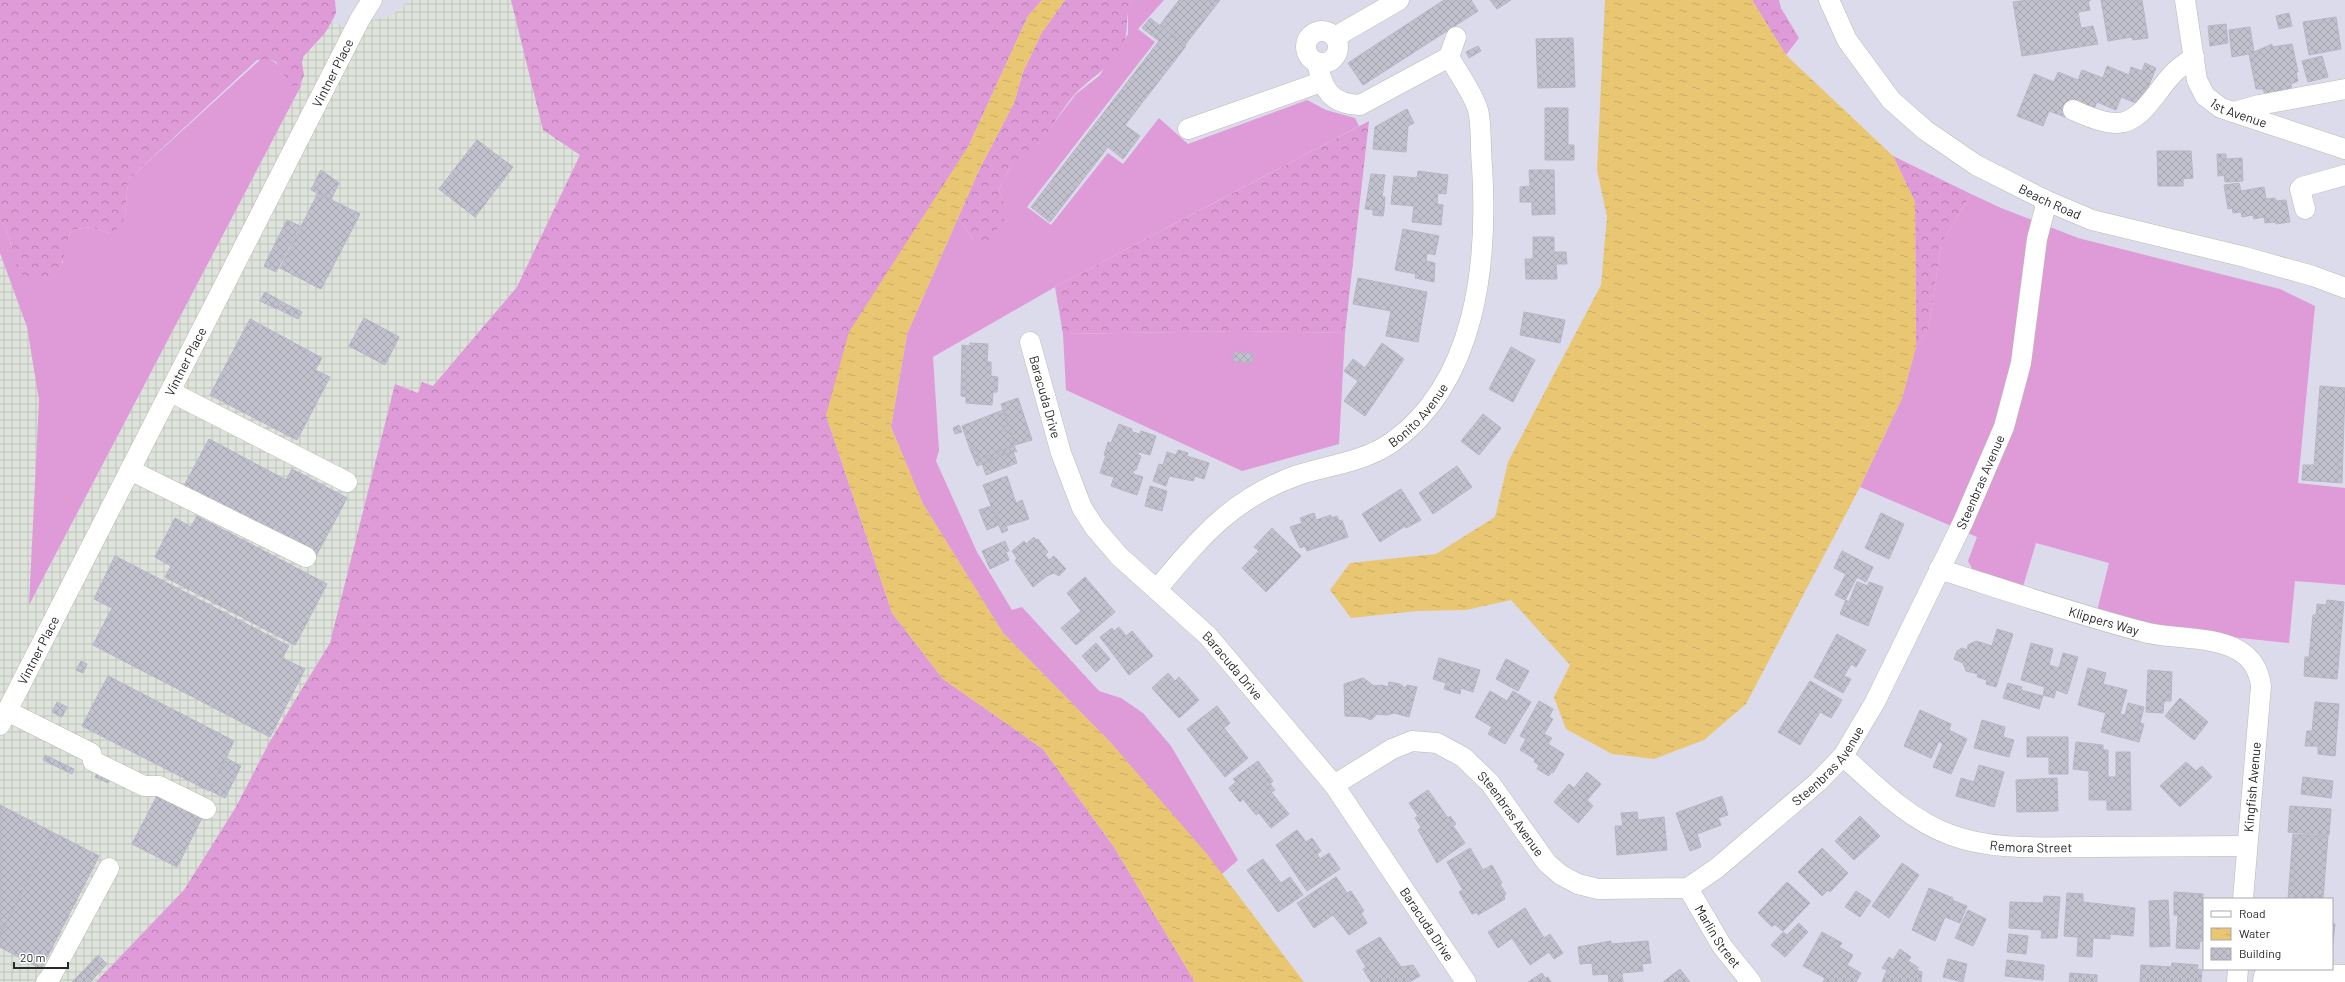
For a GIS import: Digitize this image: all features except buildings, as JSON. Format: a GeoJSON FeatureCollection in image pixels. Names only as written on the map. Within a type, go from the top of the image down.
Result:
{"type":"FeatureCollection","features":[{"type":"Feature","properties":{"kind":"street","name":"Vintner Place"},"geometry":{"type":"LineString","coordinates":[[3,719],[360,19],[372,0]]}},
{"type":"Feature","properties":{"kind":"street"},"geometry":{"type":"LineString","coordinates":[[1335,37],[1399,0]]}},
{"type":"Feature","properties":{"kind":"street"},"geometry":{"type":"LineString","coordinates":[[1814,0],[1847,40]]}},
{"type":"Feature","properties":{"kind":"street","name":"Beach Road"},"geometry":{"type":"LineString","coordinates":[[1829,0],[1847,40],[1891,100],[1925,130],[1976,165],[2047,201],[2092,220],[2245,257],[2313,276],[2345,288]]}},
{"type":"Feature","properties":{"kind":"street","name":"1st Avenue"},"geometry":{"type":"LineString","coordinates":[[2185,0],[2197,80],[2205,96],[2221,108],[2345,149]]}},
{"type":"Feature","properties":{"kind":"street"},"geometry":{"type":"LineString","coordinates":[[1188,129],[1319,73],[1336,57],[1338,50],[1335,37],[1324,31],[1312,34],[1308,38],[1305,50],[1319,73],[1325,90],[1339,100],[1351,105],[1360,105],[1449,57],[1456,37]]}},
{"type":"Feature","properties":{"kind":"street","name":"Bonito Avenue"},"geometry":{"type":"LineString","coordinates":[[1157,589],[1221,517],[1244,500],[1298,476],[1364,457],[1389,444],[1410,428],[1427,408],[1445,379],[1465,336],[1480,281],[1484,226],[1478,109],[1449,57]]}},
{"type":"Feature","properties":{"kind":"street"},"geometry":{"type":"LineString","coordinates":[[2073,110],[2105,122],[2119,123],[2126,121],[2145,107],[2170,76],[2194,57]]}},
{"type":"Feature","properties":{"kind":"street"},"geometry":{"type":"LineString","coordinates":[[2234,112],[2259,105],[2345,89]]}},
{"type":"Feature","properties":{"kind":"street"},"geometry":{"type":"LineString","coordinates":[[2305,209],[2300,189],[2302,187],[2345,174]]}},
{"type":"Feature","properties":{"kind":"street","name":"Steenbras Avenue"},"geometry":{"type":"LineString","coordinates":[[1334,785],[1392,749],[1412,741],[1437,744],[1463,757],[1490,783],[1547,863],[1561,875],[1578,884],[1598,890],[1688,888],[1717,868],[1818,782],[1843,756],[1862,726],[1989,464],[2013,402],[2021,363],[2037,239],[2047,201]]}},
{"type":"Feature","properties":{"kind":"street","name":"Baracuda Drive"},"geometry":{"type":"LineString","coordinates":[[1030,342],[1061,453],[1082,508],[1105,541],[1208,636],[1334,785],[1466,982]]}},
{"type":"Feature","properties":{"kind":"street"},"geometry":{"type":"LineString","coordinates":[[171,392],[347,482]]}},
{"type":"Feature","properties":{"kind":"street"},"geometry":{"type":"LineString","coordinates":[[130,470],[306,557]]}},
{"type":"Feature","properties":{"kind":"street","name":"Klippers Way"},"geometry":{"type":"LineString","coordinates":[[1939,569],[2150,633],[2208,641],[2236,649],[2247,656],[2255,665],[2260,676]]}},
{"type":"Feature","properties":{"kind":"street","name":"Kingfish Avenue"},"geometry":{"type":"LineString","coordinates":[[2243,898],[2261,686],[2260,676]]}},
{"type":"Feature","properties":{"kind":"street"},"geometry":{"type":"LineString","coordinates":[[3,719],[91,753],[93,760],[144,786],[159,786],[206,809]]}},
{"type":"Feature","properties":{"kind":"street","name":"Remora Street"},"geometry":{"type":"LineString","coordinates":[[1843,756],[1915,816],[1950,835],[1988,844],[2026,847],[2247,846]]}},
{"type":"Feature","properties":{"kind":"street"},"geometry":{"type":"LineString","coordinates":[[46,982],[50,978],[109,868]]}},
{"type":"Feature","properties":{"kind":"street","name":"Marlin Street"},"geometry":{"type":"LineString","coordinates":[[1688,888],[1722,946],[1751,982]]}},
{"type":"Feature","properties":{"kind":"street"},"geometry":{"type":"LineString","coordinates":[[2237,982],[2238,970]]}},
{"type":"Feature","properties":{"kind":"street"},"geometry":{"type":"LineString","coordinates":[[2262,982],[2264,976],[2271,973],[2345,975]]}},
{"type":"Feature","properties":{"kind":"shaded area"},"geometry":{"type":"Polygon","coordinates":[[[410,0],[511,0],[543,130],[580,155],[517,287],[433,386],[418,393],[395,384],[330,643],[269,743],[236,807],[184,890],[96,982],[0,982],[0,253],[27,327],[39,400],[30,604],[303,82],[302,63],[306,52],[318,42],[331,23],[345,26],[391,16],[410,0]]]}},
{"type":"Feature","properties":{"kind":"green space"},"geometry":{"type":"Polygon","coordinates":[[[0,0],[335,0],[336,13],[325,33],[303,57],[302,63],[304,75],[300,85],[290,86],[276,62],[271,59],[257,60],[128,180],[125,216],[120,227],[108,233],[91,227],[71,230],[59,274],[49,280],[40,281],[19,274],[6,227],[0,221],[0,0]]]}},
{"type":"Feature","properties":{"kind":"green space"},"geometry":{"type":"Polygon","coordinates":[[[511,0],[1042,0],[1028,16],[969,145],[826,415],[892,613],[943,679],[1043,749],[1114,847],[1195,982],[96,982],[184,890],[236,807],[269,743],[330,643],[395,384],[418,393],[422,382],[433,386],[517,287],[580,155],[543,130],[511,0]]]}},
{"type":"Feature","properties":{"kind":"green space"},"geometry":{"type":"Polygon","coordinates":[[[1065,0],[1132,0],[1129,6],[1123,45],[1109,64],[1075,94],[1039,143],[1015,163],[1006,174],[999,191],[1007,209],[1007,215],[987,244],[974,240],[958,218],[979,170],[1014,103],[1023,72],[1041,34],[1065,0]]]}},
{"type":"Feature","properties":{"kind":"green space"},"geometry":{"type":"Polygon","coordinates":[[[1132,0],[1164,0],[1138,29],[1155,42],[1027,207],[1051,225],[1108,153],[1123,164],[1159,118],[1188,144],[1307,100],[1326,110],[1355,118],[1359,126],[1055,287],[933,357],[939,450],[936,461],[977,552],[1012,610],[1022,607],[1099,691],[1121,698],[1143,713],[1171,746],[1238,860],[1222,874],[1111,743],[1003,633],[923,504],[891,427],[907,334],[958,218],[974,240],[1007,209],[999,191],[1003,179],[1013,164],[1038,144],[1076,94],[1099,76],[1128,34],[1128,8],[1132,0]]]}},
{"type":"Feature","properties":{"kind":"green space"},"geometry":{"type":"Polygon","coordinates":[[[1752,0],[1779,0],[1781,8],[1799,38],[1786,55],[1752,0]]]}},
{"type":"Feature","properties":{"kind":"green space"},"geometry":{"type":"Polygon","coordinates":[[[262,58],[271,59],[300,85],[303,82],[29,605],[39,400],[27,327],[0,253],[0,221],[6,227],[12,249],[63,263],[63,257],[71,230],[91,227],[108,233],[125,216],[128,180],[262,58]]]}},
{"type":"Feature","properties":{"kind":"green space"},"geometry":{"type":"Polygon","coordinates":[[[1369,121],[1345,333],[1239,331],[1063,334],[1055,287],[1369,121]]]}},
{"type":"Feature","properties":{"kind":"green space"},"geometry":{"type":"Polygon","coordinates":[[[1893,156],[1971,194],[1941,244],[1929,327],[1916,347],[1915,202],[1893,156]]]}},
{"type":"Feature","properties":{"kind":"green space"},"geometry":{"type":"Polygon","coordinates":[[[1971,194],[2001,208],[2078,238],[2280,289],[2315,306],[2298,483],[2345,488],[2345,585],[2295,581],[2289,643],[2184,632],[2097,611],[2109,563],[2036,543],[2022,590],[1975,574],[1968,561],[1977,537],[1860,487],[1902,398],[1916,347],[1929,327],[1941,244],[1971,194]]]}},
{"type":"Feature","properties":{"kind":"green space"},"geometry":{"type":"Polygon","coordinates":[[[1239,331],[1345,333],[1339,444],[1242,471],[1066,390],[1063,334],[1239,331]]]}},
{"type":"Feature","properties":{"kind":"water"},"geometry":{"type":"Polygon","coordinates":[[[1042,0],[1065,0],[1041,34],[1023,72],[1014,103],[979,170],[907,334],[891,427],[923,504],[1003,633],[1111,743],[1207,854],[1304,982],[1195,982],[1114,847],[1043,749],[943,679],[892,613],[826,415],[849,332],[969,145],[1028,16],[1042,0]]]}},
{"type":"Feature","properties":{"kind":"water"},"geometry":{"type":"Polygon","coordinates":[[[1605,0],[1752,0],[1786,55],[1893,156],[1915,202],[1916,347],[1902,398],[1860,487],[1746,704],[1704,740],[1654,759],[1612,754],[1566,729],[1554,697],[1570,665],[1511,600],[1466,610],[1417,611],[1351,618],[1330,590],[1350,563],[1436,554],[1495,517],[1508,462],[1601,285],[1607,217],[1597,170],[1605,0]]]}}]}
